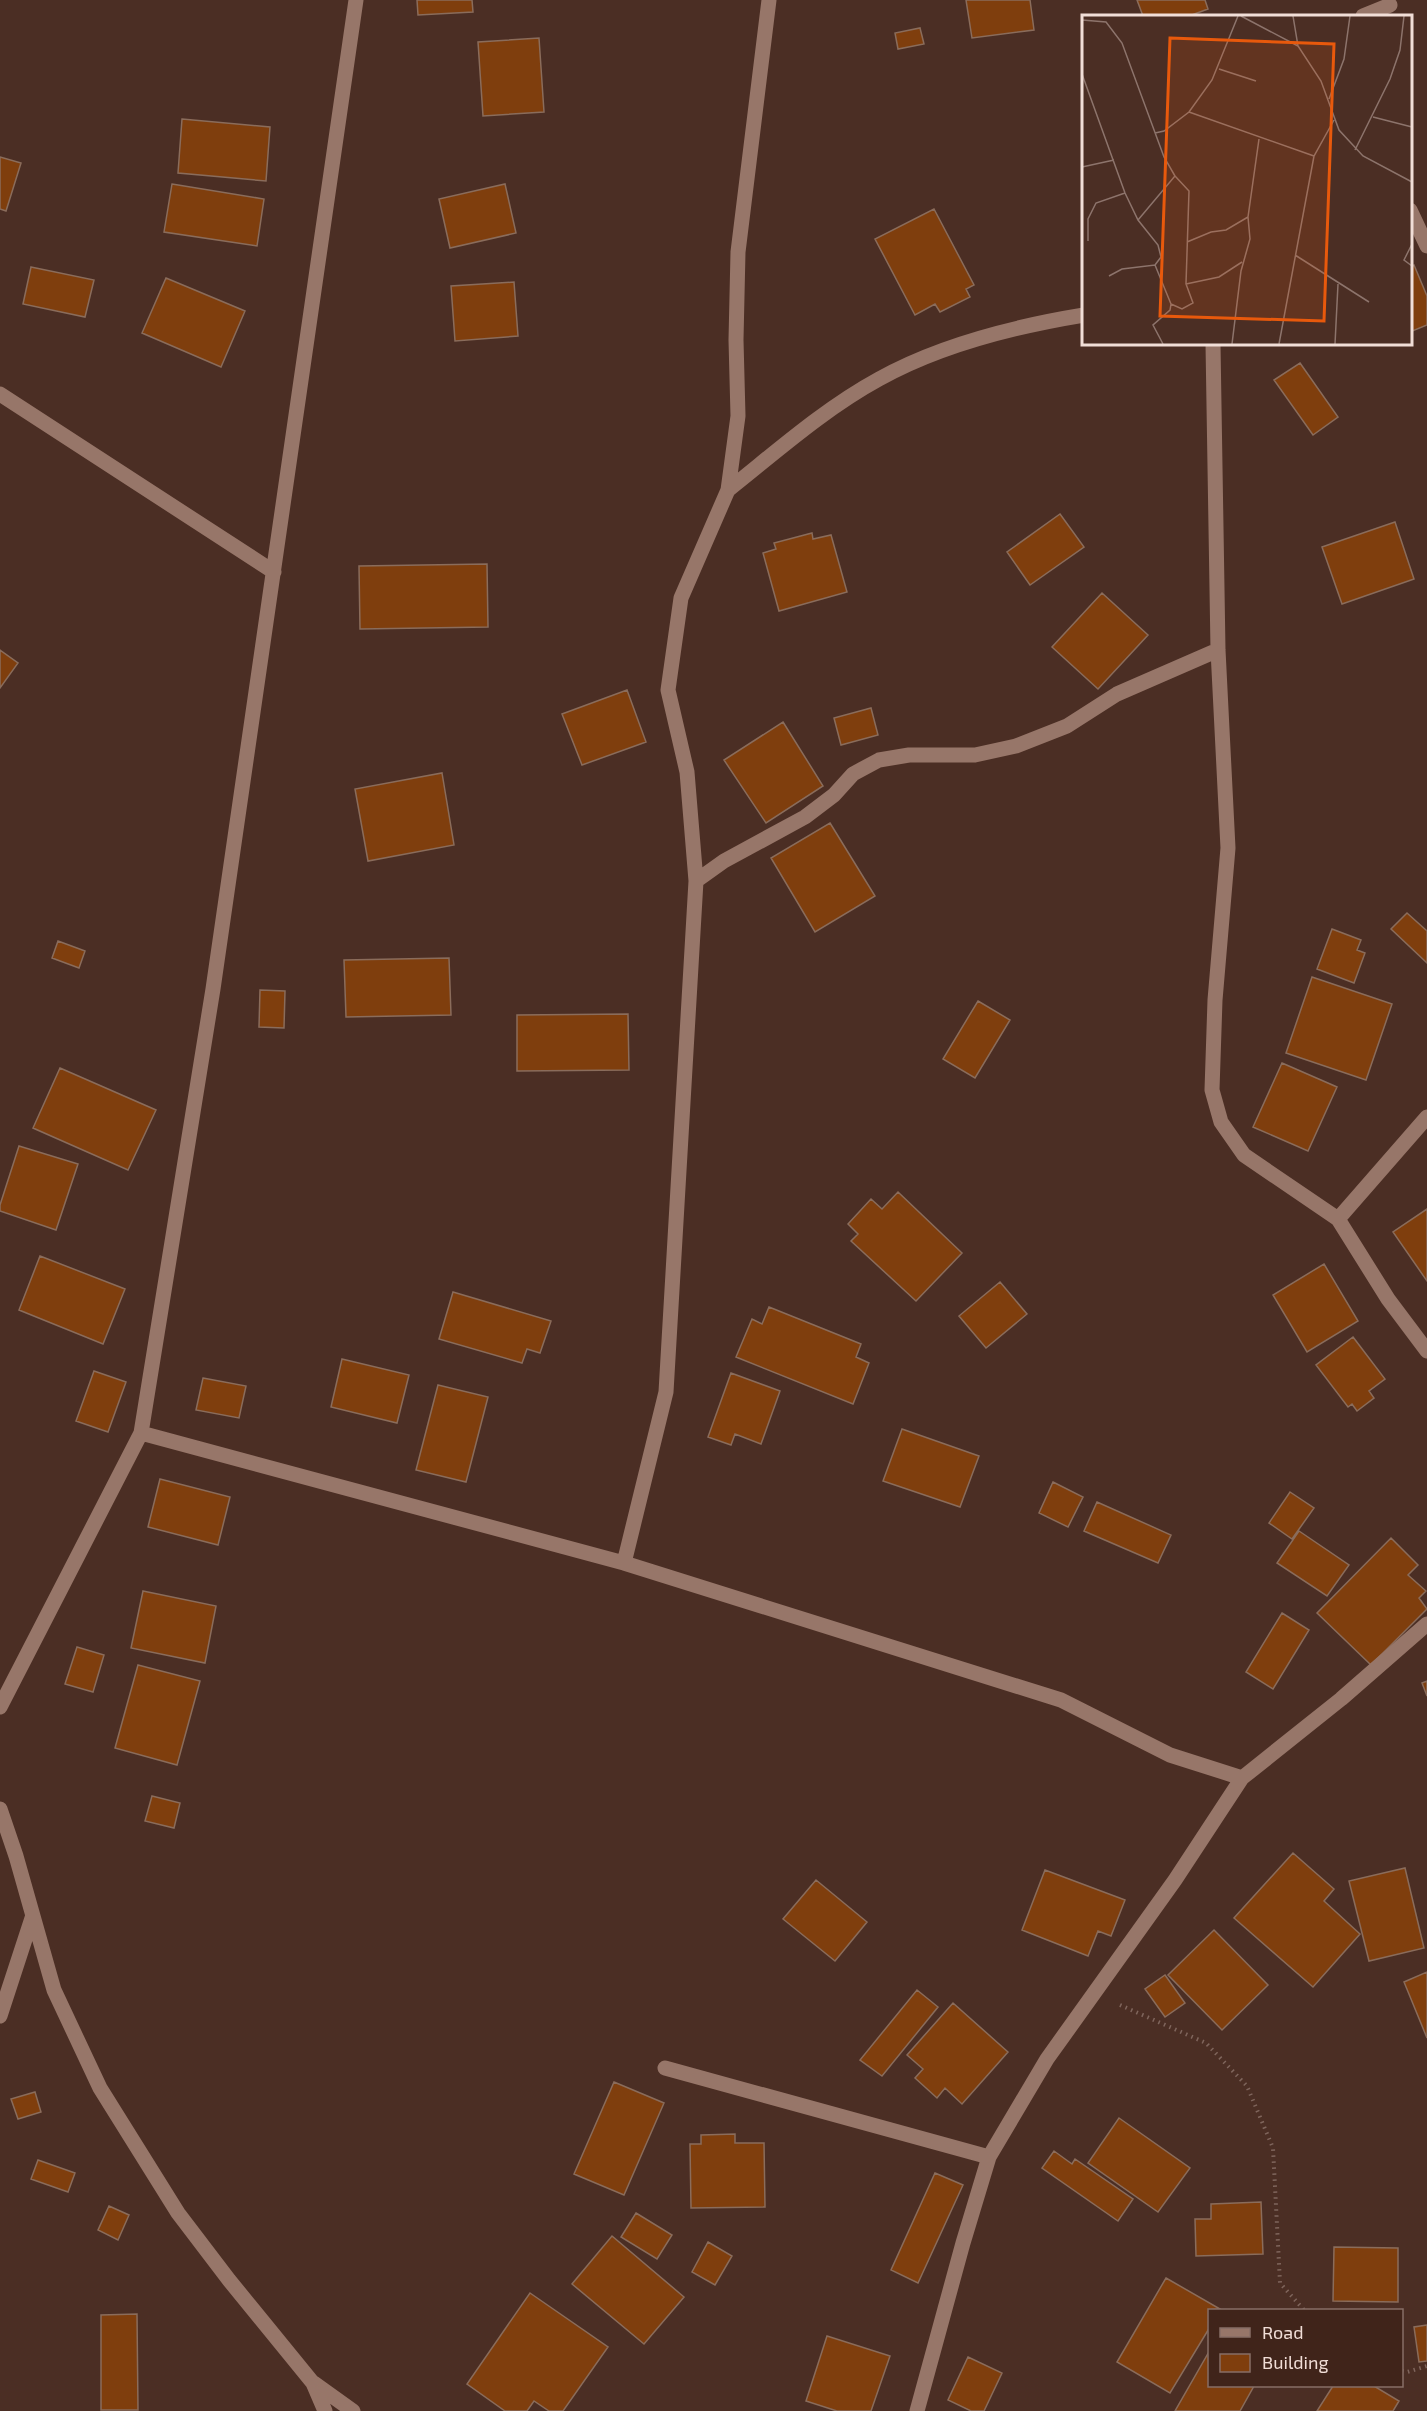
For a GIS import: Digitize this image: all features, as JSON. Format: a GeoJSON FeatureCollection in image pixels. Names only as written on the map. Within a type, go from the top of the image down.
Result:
{"type":"FeatureCollection","features":[{"type":"Feature","properties":{"kind":"street"},"geometry":{"type":"LineString","coordinates":[[0,1707],[141,1433],[213,990],[356,0]]}},
{"type":"Feature","properties":{"kind":"street"},"geometry":{"type":"LineString","coordinates":[[624,1563],[666,1392],[696,881],[687,772],[668,690],[681,598],[728,490],[738,416],[736,340],[738,252],[769,0]]}},
{"type":"Feature","properties":{"kind":"street"},"geometry":{"type":"LineString","coordinates":[[1365,15],[1395,2]]}},
{"type":"Feature","properties":{"kind":"street"},"geometry":{"type":"LineString","coordinates":[[1380,15],[1395,2]]}},
{"type":"Feature","properties":{"kind":"street"},"geometry":{"type":"LineString","coordinates":[[1412,214],[1427,246]]}},
{"type":"Feature","properties":{"kind":"street"},"geometry":{"type":"LineString","coordinates":[[728,490],[830,411],[879,379],[933,355],[1004,332],[1082,315]]}},
{"type":"Feature","properties":{"kind":"street"},"geometry":{"type":"LineString","coordinates":[[1213,345],[1218,650],[1228,848],[1215,1000],[1212,1090],[1221,1122],[1244,1155],[1338,1219],[1388,1299],[1427,1351]]}},
{"type":"Feature","properties":{"kind":"street"},"geometry":{"type":"LineString","coordinates":[[0,394],[274,572]]}},
{"type":"Feature","properties":{"kind":"street"},"geometry":{"type":"LineString","coordinates":[[696,881],[724,861],[806,817],[834,795],[853,774],[879,760],[909,755],[975,755],[1016,746],[1067,726],[1117,694],[1218,650]]}},
{"type":"Feature","properties":{"kind":"street"},"geometry":{"type":"LineString","coordinates":[[1338,1219],[1427,1117]]}},
{"type":"Feature","properties":{"kind":"street"},"geometry":{"type":"LineString","coordinates":[[141,1433],[624,1563],[1060,1700],[1170,1755],[1242,1778]]}},
{"type":"Feature","properties":{"kind":"street"},"geometry":{"type":"LineString","coordinates":[[917,2411],[963,2242],[989,2157],[1047,2059],[1175,1880],[1242,1778],[1341,1699],[1427,1624]]}},
{"type":"Feature","properties":{"kind":"street"},"geometry":{"type":"LineString","coordinates":[[0,1809],[16,1856],[54,1990],[100,2088],[178,2214],[229,2280],[313,2383],[353,2411]]}},
{"type":"Feature","properties":{"kind":"street"},"geometry":{"type":"LineString","coordinates":[[0,2016],[32,1918]]}},
{"type":"Feature","properties":{"kind":"street"},"geometry":{"type":"LineString","coordinates":[[665,2068],[989,2157]]}},
{"type":"Feature","properties":{"kind":"street"},"geometry":{"type":"LineString","coordinates":[[313,2383],[325,2411]]}},
{"type":"Feature","properties":{"kind":"path"},"geometry":{"type":"LineString","coordinates":[[1094,1994],[1206,2043],[1247,2086],[1273,2148],[1280,2283],[1303,2309]]}},
{"type":"Feature","properties":{"kind":"path"},"geometry":{"type":"LineString","coordinates":[[1403,2371],[1427,2366]]}},
{"type":"Feature","properties":{"kind":"building"},"geometry":{"type":"Polygon","coordinates":[[[417,0],[472,0],[473,12],[418,15],[417,0]]]}},
{"type":"Feature","properties":{"kind":"building"},"geometry":{"type":"Polygon","coordinates":[[[966,0],[1030,0],[1034,30],[972,38],[966,0]]]}},
{"type":"Feature","properties":{"kind":"building"},"geometry":{"type":"Polygon","coordinates":[[[1137,0],[1205,0],[1208,9],[1192,15],[1143,15],[1137,0]]]}},
{"type":"Feature","properties":{"kind":"building"},"geometry":{"type":"Polygon","coordinates":[[[920,28],[924,44],[898,49],[895,33],[920,28]]]}},
{"type":"Feature","properties":{"kind":"building"},"geometry":{"type":"Polygon","coordinates":[[[539,38],[544,112],[483,116],[478,42],[539,38]]]}},
{"type":"Feature","properties":{"kind":"building"},"geometry":{"type":"Polygon","coordinates":[[[182,119],[270,127],[266,181],[178,173],[182,119]]]}},
{"type":"Feature","properties":{"kind":"building"},"geometry":{"type":"Polygon","coordinates":[[[0,157],[21,163],[6,211],[0,209],[0,157]]]}},
{"type":"Feature","properties":{"kind":"building"},"geometry":{"type":"Polygon","coordinates":[[[172,184],[264,199],[257,246],[164,232],[172,184]]]}},
{"type":"Feature","properties":{"kind":"building"},"geometry":{"type":"Polygon","coordinates":[[[505,184],[516,233],[450,248],[439,199],[505,184]]]}},
{"type":"Feature","properties":{"kind":"building"},"geometry":{"type":"Polygon","coordinates":[[[934,209],[974,285],[966,289],[970,297],[940,312],[935,304],[915,315],[875,239],[934,209]]]}},
{"type":"Feature","properties":{"kind":"building"},"geometry":{"type":"Polygon","coordinates":[[[1414,265],[1427,296],[1427,325],[1412,331],[1412,266],[1414,265]]]}},
{"type":"Feature","properties":{"kind":"building"},"geometry":{"type":"Polygon","coordinates":[[[31,267],[94,280],[85,317],[23,304],[31,267]]]}},
{"type":"Feature","properties":{"kind":"building"},"geometry":{"type":"Polygon","coordinates":[[[166,278],[245,311],[221,367],[142,333],[166,278]]]}},
{"type":"Feature","properties":{"kind":"building"},"geometry":{"type":"Polygon","coordinates":[[[514,282],[518,336],[455,341],[451,286],[514,282]]]}},
{"type":"Feature","properties":{"kind":"building"},"geometry":{"type":"Polygon","coordinates":[[[1300,363],[1338,417],[1313,435],[1274,380],[1300,363]]]}},
{"type":"Feature","properties":{"kind":"building"},"geometry":{"type":"Polygon","coordinates":[[[1060,514],[1084,547],[1030,585],[1007,552],[1060,514]]]}},
{"type":"Feature","properties":{"kind":"building"},"geometry":{"type":"Polygon","coordinates":[[[1395,522],[1414,579],[1342,604],[1322,547],[1395,522]]]}},
{"type":"Feature","properties":{"kind":"building"},"geometry":{"type":"Polygon","coordinates":[[[812,533],[813,539],[831,535],[847,592],[779,611],[763,553],[776,549],[774,543],[812,533]]]}},
{"type":"Feature","properties":{"kind":"building"},"geometry":{"type":"Polygon","coordinates":[[[487,564],[488,627],[360,629],[359,566],[487,564]]]}},
{"type":"Feature","properties":{"kind":"building"},"geometry":{"type":"Polygon","coordinates":[[[1102,593],[1148,635],[1098,689],[1052,647],[1102,593]]]}},
{"type":"Feature","properties":{"kind":"building"},"geometry":{"type":"Polygon","coordinates":[[[0,650],[18,663],[0,688],[0,650]]]}},
{"type":"Feature","properties":{"kind":"building"},"geometry":{"type":"Polygon","coordinates":[[[627,690],[646,742],[582,765],[562,714],[627,690]]]}},
{"type":"Feature","properties":{"kind":"building"},"geometry":{"type":"Polygon","coordinates":[[[871,708],[878,735],[841,745],[834,718],[871,708]]]}},
{"type":"Feature","properties":{"kind":"building"},"geometry":{"type":"Polygon","coordinates":[[[783,722],[823,786],[766,823],[724,760],[783,722]]]}},
{"type":"Feature","properties":{"kind":"building"},"geometry":{"type":"Polygon","coordinates":[[[442,773],[454,845],[368,861],[355,789],[442,773]]]}},
{"type":"Feature","properties":{"kind":"building"},"geometry":{"type":"Polygon","coordinates":[[[830,823],[875,896],[815,932],[771,858],[830,823]]]}},
{"type":"Feature","properties":{"kind":"building"},"geometry":{"type":"Polygon","coordinates":[[[1407,913],[1427,931],[1427,963],[1391,929],[1407,913]]]}},
{"type":"Feature","properties":{"kind":"building"},"geometry":{"type":"Polygon","coordinates":[[[1332,929],[1361,940],[1357,950],[1365,953],[1354,983],[1317,969],[1332,929]]]}},
{"type":"Feature","properties":{"kind":"building"},"geometry":{"type":"Polygon","coordinates":[[[58,941],[85,951],[79,968],[52,958],[58,941]]]}},
{"type":"Feature","properties":{"kind":"building"},"geometry":{"type":"Polygon","coordinates":[[[449,958],[451,1015],[346,1017],[344,960],[449,958]]]}},
{"type":"Feature","properties":{"kind":"building"},"geometry":{"type":"Polygon","coordinates":[[[1312,977],[1392,1004],[1366,1080],[1286,1053],[1312,977]]]}},
{"type":"Feature","properties":{"kind":"building"},"geometry":{"type":"Polygon","coordinates":[[[260,990],[285,991],[284,1028],[259,1027],[260,990]]]}},
{"type":"Feature","properties":{"kind":"building"},"geometry":{"type":"Polygon","coordinates":[[[978,1001],[1010,1020],[975,1078],[943,1059],[978,1001]]]}},
{"type":"Feature","properties":{"kind":"building"},"geometry":{"type":"Polygon","coordinates":[[[628,1014],[629,1070],[517,1071],[517,1015],[628,1014]]]}},
{"type":"Feature","properties":{"kind":"building"},"geometry":{"type":"Polygon","coordinates":[[[1282,1063],[1337,1087],[1308,1151],[1253,1127],[1282,1063]]]}},
{"type":"Feature","properties":{"kind":"building"},"geometry":{"type":"Polygon","coordinates":[[[60,1068],[156,1110],[128,1170],[33,1128],[60,1068]]]}},
{"type":"Feature","properties":{"kind":"building"},"geometry":{"type":"Polygon","coordinates":[[[19,1146],[78,1164],[56,1230],[0,1211],[19,1146]]]}},
{"type":"Feature","properties":{"kind":"building"},"geometry":{"type":"Polygon","coordinates":[[[898,1192],[962,1253],[916,1301],[851,1241],[858,1234],[848,1224],[871,1199],[882,1209],[898,1192]]]}},
{"type":"Feature","properties":{"kind":"building"},"geometry":{"type":"Polygon","coordinates":[[[1427,1209],[1427,1281],[1393,1232],[1427,1209]]]}},
{"type":"Feature","properties":{"kind":"building"},"geometry":{"type":"Polygon","coordinates":[[[40,1256],[125,1289],[103,1344],[19,1310],[40,1256]]]}},
{"type":"Feature","properties":{"kind":"building"},"geometry":{"type":"Polygon","coordinates":[[[1324,1264],[1358,1321],[1307,1352],[1273,1295],[1324,1264]]]}},
{"type":"Feature","properties":{"kind":"building"},"geometry":{"type":"Polygon","coordinates":[[[1000,1282],[1027,1314],[986,1348],[959,1316],[1000,1282]]]}},
{"type":"Feature","properties":{"kind":"building"},"geometry":{"type":"Polygon","coordinates":[[[453,1292],[551,1321],[540,1353],[527,1349],[522,1363],[439,1339],[453,1292]]]}},
{"type":"Feature","properties":{"kind":"building"},"geometry":{"type":"Polygon","coordinates":[[[769,1307],[861,1344],[856,1357],[869,1363],[853,1404],[736,1357],[752,1319],[762,1324],[769,1307]]]}},
{"type":"Feature","properties":{"kind":"building"},"geometry":{"type":"Polygon","coordinates":[[[1353,1337],[1385,1379],[1369,1391],[1374,1398],[1357,1411],[1352,1404],[1348,1407],[1316,1365],[1353,1337]]]}},
{"type":"Feature","properties":{"kind":"building"},"geometry":{"type":"Polygon","coordinates":[[[342,1359],[409,1375],[397,1423],[331,1407],[342,1359]]]}},
{"type":"Feature","properties":{"kind":"building"},"geometry":{"type":"Polygon","coordinates":[[[94,1371],[126,1382],[108,1432],[76,1421],[94,1371]]]}},
{"type":"Feature","properties":{"kind":"building"},"geometry":{"type":"Polygon","coordinates":[[[731,1373],[780,1391],[761,1444],[735,1434],[731,1445],[708,1437],[731,1373]]]}},
{"type":"Feature","properties":{"kind":"building"},"geometry":{"type":"Polygon","coordinates":[[[203,1378],[246,1386],[239,1418],[196,1410],[203,1378]]]}},
{"type":"Feature","properties":{"kind":"building"},"geometry":{"type":"Polygon","coordinates":[[[438,1385],[488,1397],[466,1482],[416,1470],[438,1385]]]}},
{"type":"Feature","properties":{"kind":"building"},"geometry":{"type":"Polygon","coordinates":[[[902,1429],[979,1456],[960,1507],[883,1481],[902,1429]]]}},
{"type":"Feature","properties":{"kind":"building"},"geometry":{"type":"Polygon","coordinates":[[[160,1479],[230,1497],[218,1545],[148,1527],[160,1479]]]}},
{"type":"Feature","properties":{"kind":"building"},"geometry":{"type":"Polygon","coordinates":[[[1053,1482],[1083,1497],[1068,1527],[1039,1513],[1053,1482]]]}},
{"type":"Feature","properties":{"kind":"building"},"geometry":{"type":"Polygon","coordinates":[[[1290,1492],[1314,1508],[1292,1539],[1269,1523],[1290,1492]]]}},
{"type":"Feature","properties":{"kind":"building"},"geometry":{"type":"Polygon","coordinates":[[[1097,1502],[1171,1535],[1158,1563],[1084,1531],[1097,1502]]]}},
{"type":"Feature","properties":{"kind":"building"},"geometry":{"type":"Polygon","coordinates":[[[1299,1531],[1349,1565],[1327,1596],[1277,1563],[1299,1531]]]}},
{"type":"Feature","properties":{"kind":"building"},"geometry":{"type":"Polygon","coordinates":[[[1391,1538],[1418,1565],[1408,1575],[1426,1591],[1419,1598],[1427,1609],[1371,1665],[1317,1613],[1391,1538]]]}},
{"type":"Feature","properties":{"kind":"building"},"geometry":{"type":"Polygon","coordinates":[[[143,1591],[216,1606],[205,1663],[131,1648],[143,1591]]]}},
{"type":"Feature","properties":{"kind":"building"},"geometry":{"type":"Polygon","coordinates":[[[1282,1613],[1309,1630],[1273,1689],[1246,1672],[1282,1613]]]}},
{"type":"Feature","properties":{"kind":"building"},"geometry":{"type":"Polygon","coordinates":[[[77,1647],[104,1655],[93,1692],[65,1684],[77,1647]]]}},
{"type":"Feature","properties":{"kind":"building"},"geometry":{"type":"Polygon","coordinates":[[[138,1665],[200,1681],[177,1765],[115,1748],[138,1665]]]}},
{"type":"Feature","properties":{"kind":"building"},"geometry":{"type":"Polygon","coordinates":[[[1427,1681],[1427,1696],[1422,1683],[1427,1681]]]}},
{"type":"Feature","properties":{"kind":"building"},"geometry":{"type":"Polygon","coordinates":[[[152,1796],[180,1803],[174,1828],[145,1821],[152,1796]]]}},
{"type":"Feature","properties":{"kind":"building"},"geometry":{"type":"Polygon","coordinates":[[[1293,1853],[1334,1889],[1324,1901],[1360,1934],[1313,1987],[1234,1918],[1293,1853]]]}},
{"type":"Feature","properties":{"kind":"building"},"geometry":{"type":"Polygon","coordinates":[[[1405,1868],[1424,1948],[1369,1961],[1349,1881],[1405,1868]]]}},
{"type":"Feature","properties":{"kind":"building"},"geometry":{"type":"Polygon","coordinates":[[[1045,1870],[1125,1900],[1111,1936],[1098,1931],[1088,1956],[1022,1930],[1045,1870]]]}},
{"type":"Feature","properties":{"kind":"building"},"geometry":{"type":"Polygon","coordinates":[[[816,1880],[867,1922],[835,1961],[783,1919],[816,1880]]]}},
{"type":"Feature","properties":{"kind":"building"},"geometry":{"type":"Polygon","coordinates":[[[1214,1930],[1268,1985],[1222,2030],[1168,1975],[1214,1930]]]}},
{"type":"Feature","properties":{"kind":"building"},"geometry":{"type":"Polygon","coordinates":[[[1427,1972],[1427,2038],[1404,1982],[1427,1972]]]}},
{"type":"Feature","properties":{"kind":"building"},"geometry":{"type":"Polygon","coordinates":[[[1165,1975],[1185,2003],[1165,2017],[1145,1989],[1165,1975]]]}},
{"type":"Feature","properties":{"kind":"building"},"geometry":{"type":"Polygon","coordinates":[[[917,1990],[938,2007],[882,2076],[860,2060],[917,1990]]]}},
{"type":"Feature","properties":{"kind":"building"},"geometry":{"type":"Polygon","coordinates":[[[953,2003],[1008,2052],[962,2104],[945,2088],[937,2098],[915,2078],[923,2069],[907,2055],[953,2003]]]}},
{"type":"Feature","properties":{"kind":"building"},"geometry":{"type":"Polygon","coordinates":[[[614,2082],[664,2103],[624,2195],[574,2174],[614,2082]]]}},
{"type":"Feature","properties":{"kind":"building"},"geometry":{"type":"Polygon","coordinates":[[[35,2092],[41,2112],[18,2119],[11,2099],[35,2092]]]}},
{"type":"Feature","properties":{"kind":"building"},"geometry":{"type":"Polygon","coordinates":[[[1119,2118],[1190,2168],[1158,2212],[1088,2163],[1119,2118]]]}},
{"type":"Feature","properties":{"kind":"building"},"geometry":{"type":"Polygon","coordinates":[[[735,2134],[735,2143],[764,2143],[765,2207],[691,2208],[690,2144],[701,2144],[701,2135],[735,2134]]]}},
{"type":"Feature","properties":{"kind":"building"},"geometry":{"type":"Polygon","coordinates":[[[1054,2151],[1072,2164],[1075,2159],[1133,2199],[1118,2221],[1042,2168],[1054,2151]]]}},
{"type":"Feature","properties":{"kind":"building"},"geometry":{"type":"Polygon","coordinates":[[[38,2160],[75,2173],[68,2192],[31,2179],[38,2160]]]}},
{"type":"Feature","properties":{"kind":"building"},"geometry":{"type":"Polygon","coordinates":[[[935,2173],[963,2185],[918,2283],[891,2270],[935,2173]]]}},
{"type":"Feature","properties":{"kind":"building"},"geometry":{"type":"Polygon","coordinates":[[[1261,2202],[1263,2254],[1196,2256],[1195,2219],[1211,2219],[1211,2204],[1261,2202]]]}},
{"type":"Feature","properties":{"kind":"building"},"geometry":{"type":"Polygon","coordinates":[[[109,2206],[129,2215],[118,2240],[98,2230],[109,2206]]]}},
{"type":"Feature","properties":{"kind":"building"},"geometry":{"type":"Polygon","coordinates":[[[636,2213],[672,2235],[657,2259],[621,2237],[636,2213]]]}},
{"type":"Feature","properties":{"kind":"building"},"geometry":{"type":"Polygon","coordinates":[[[612,2236],[684,2297],[644,2344],[572,2284],[612,2236]]]}},
{"type":"Feature","properties":{"kind":"building"},"geometry":{"type":"Polygon","coordinates":[[[708,2242],[732,2256],[715,2285],[692,2272],[708,2242]]]}},
{"type":"Feature","properties":{"kind":"building"},"geometry":{"type":"Polygon","coordinates":[[[1334,2247],[1398,2248],[1398,2302],[1333,2301],[1334,2247]]]}},
{"type":"Feature","properties":{"kind":"building"},"geometry":{"type":"Polygon","coordinates":[[[1166,2278],[1220,2309],[1208,2309],[1208,2330],[1170,2393],[1117,2362],[1166,2278]]]}},
{"type":"Feature","properties":{"kind":"building"},"geometry":{"type":"Polygon","coordinates":[[[530,2293],[608,2347],[563,2411],[549,2411],[534,2401],[527,2411],[505,2411],[467,2384],[530,2293]]]}},
{"type":"Feature","properties":{"kind":"building"},"geometry":{"type":"Polygon","coordinates":[[[137,2314],[138,2410],[101,2410],[101,2315],[137,2314]]]}},
{"type":"Feature","properties":{"kind":"building"},"geometry":{"type":"Polygon","coordinates":[[[1427,2325],[1427,2361],[1419,2362],[1414,2327],[1427,2325]]]}},
{"type":"Feature","properties":{"kind":"building"},"geometry":{"type":"Polygon","coordinates":[[[827,2336],[890,2356],[871,2411],[837,2411],[806,2401],[827,2336]]]}},
{"type":"Feature","properties":{"kind":"building"},"geometry":{"type":"Polygon","coordinates":[[[1208,2353],[1208,2387],[1253,2387],[1240,2411],[1175,2411],[1208,2353]]]}},
{"type":"Feature","properties":{"kind":"building"},"geometry":{"type":"Polygon","coordinates":[[[968,2357],[1002,2373],[984,2411],[971,2411],[948,2400],[968,2357]]]}},
{"type":"Feature","properties":{"kind":"building"},"geometry":{"type":"Polygon","coordinates":[[[1332,2387],[1376,2387],[1399,2401],[1393,2411],[1317,2411],[1332,2387]]]}}]}
